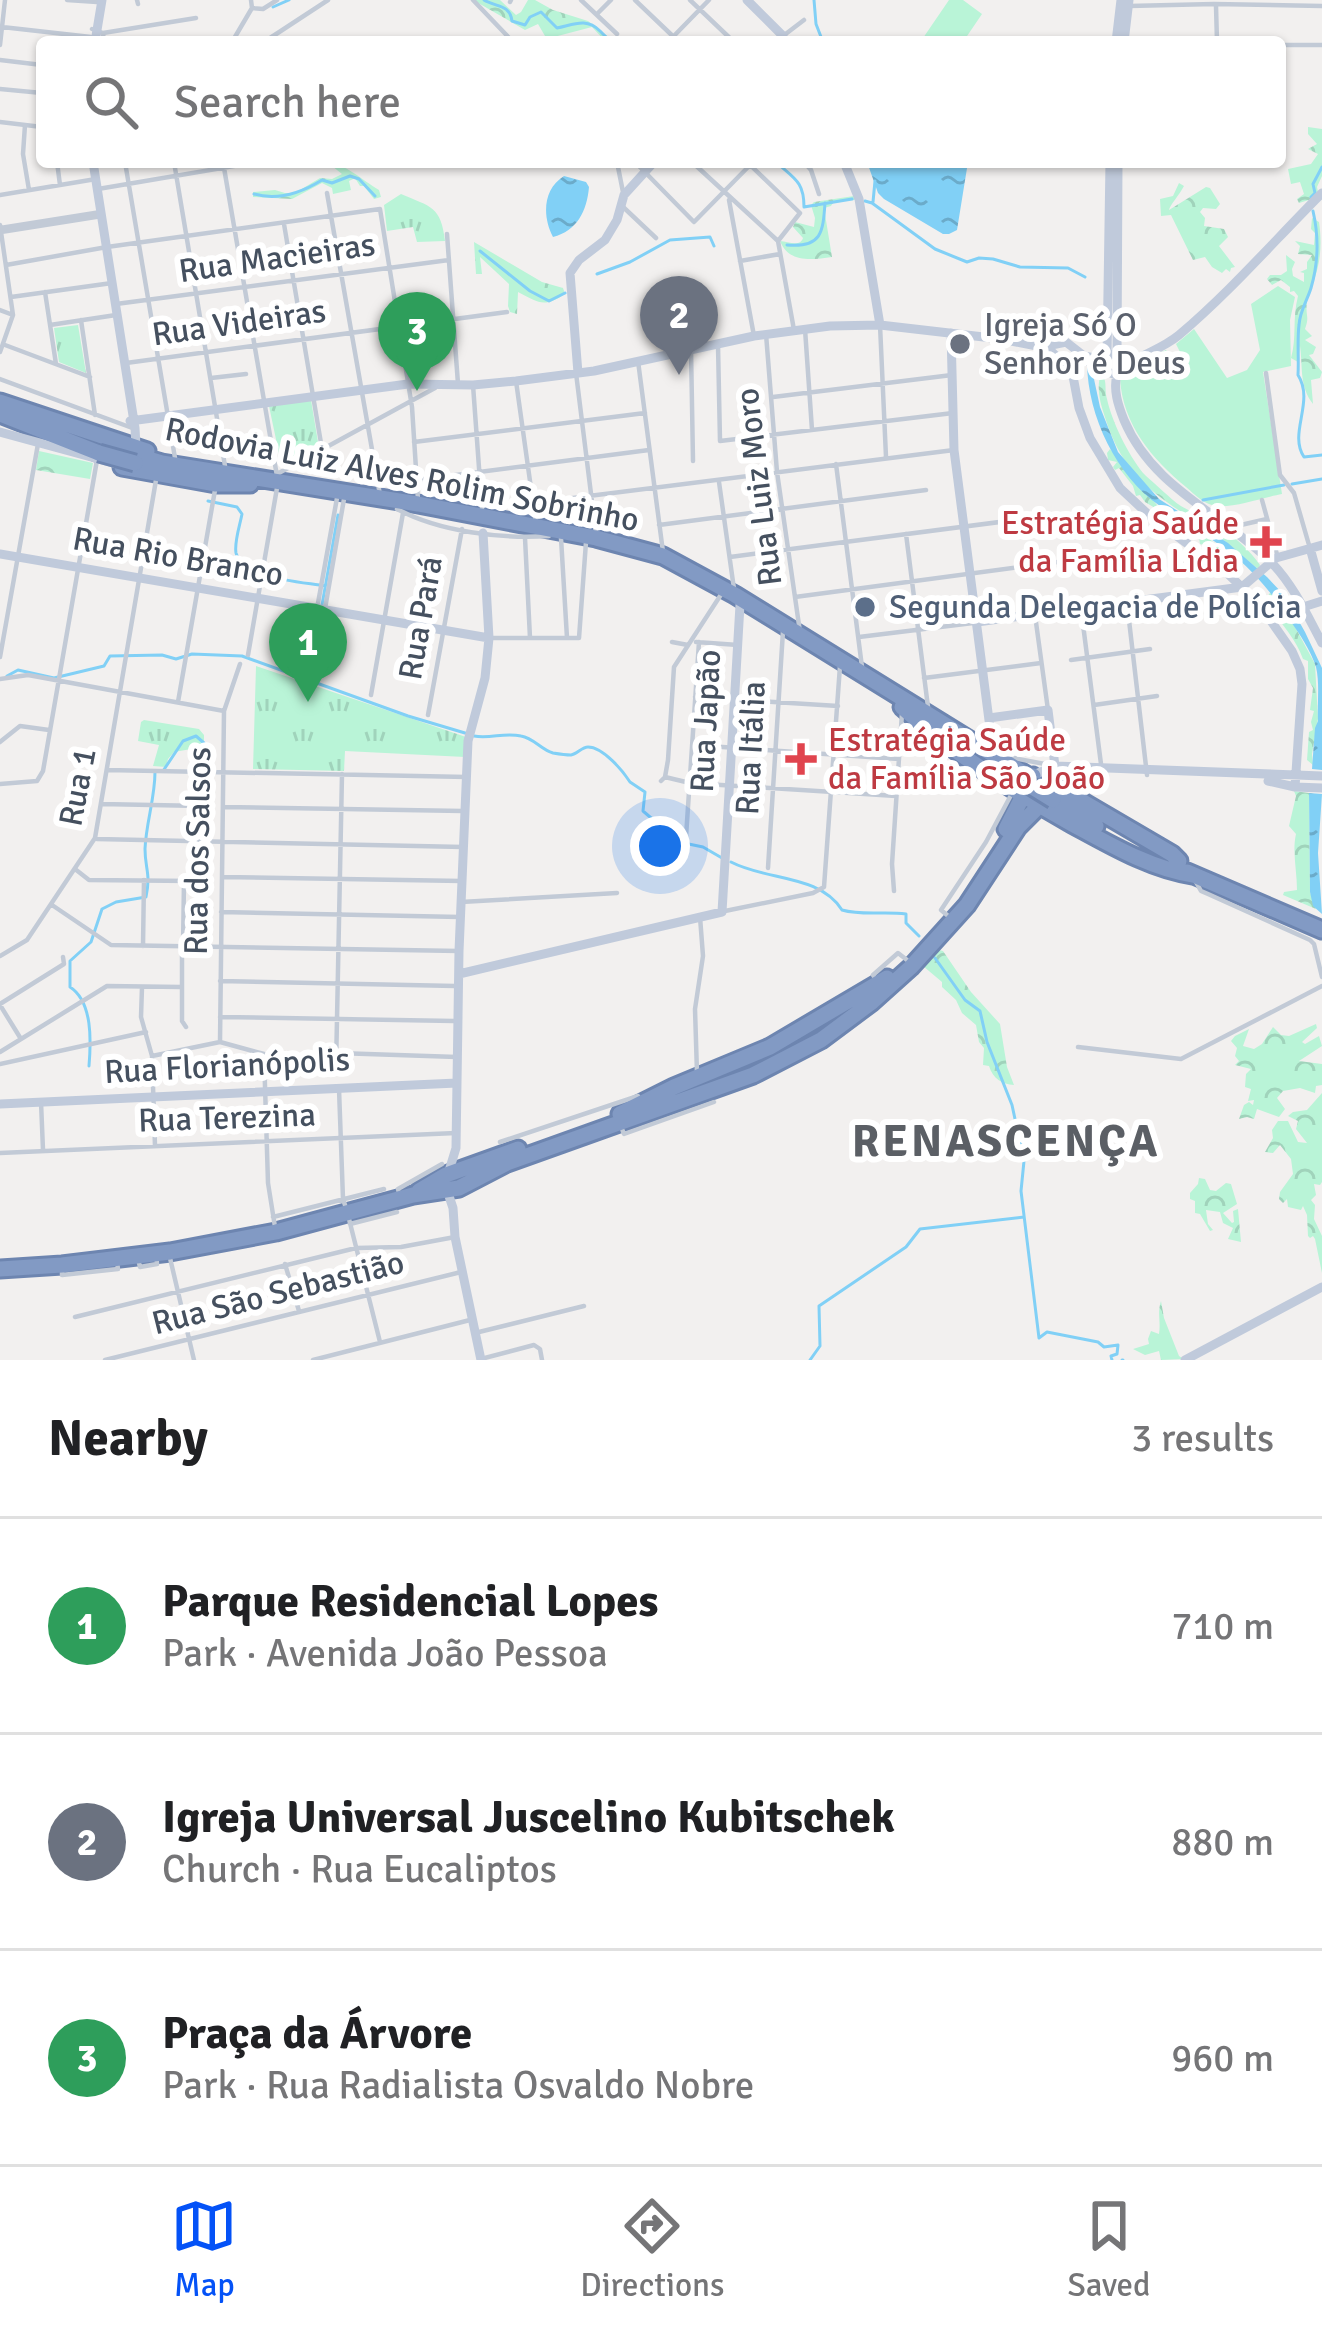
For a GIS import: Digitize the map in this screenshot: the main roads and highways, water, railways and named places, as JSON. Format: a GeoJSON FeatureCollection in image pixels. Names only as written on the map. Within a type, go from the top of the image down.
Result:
{"type":"FeatureCollection","features":[{"type":"Feature","properties":{"kind":"highway","name":"Rodovia Luiz Alves Rolim Sobrinho"},"geometry":{"type":"LineString","coordinates":[[0,408],[122,447],[340,499],[663,556],[863,675],[1024,785]]}},
{"type":"Feature","properties":{"kind":"highway"},"geometry":{"type":"LineString","coordinates":[[122,447],[225,466],[269,481]]}},
{"type":"Feature","properties":{"kind":"highway"},"geometry":{"type":"LineString","coordinates":[[122,447],[157,474],[216,484],[269,481]]}},
{"type":"Feature","properties":{"kind":"highway","name":"Rodovia Luiz Alves Rolim Sobrinho"},"geometry":{"type":"LineString","coordinates":[[269,481],[380,498],[406,508]]}},
{"type":"Feature","properties":{"kind":"highway","name":"Rodovia Luiz Alves Rolim Sobrinho"},"geometry":{"type":"LineString","coordinates":[[543,534],[591,540],[664,562],[733,598]]}},
{"type":"Feature","properties":{"kind":"highway","name":"Rodovia Luiz Alves Rolim Sobrinho"},"geometry":{"type":"LineString","coordinates":[[792,633],[902,703]]}},
{"type":"Feature","properties":{"kind":"highway"},"geometry":{"type":"LineString","coordinates":[[902,703],[928,712],[998,753],[1024,785],[1314,922]]}},
{"type":"Feature","properties":{"kind":"highway"},"geometry":{"type":"LineString","coordinates":[[452,1177],[507,1162],[612,1116],[642,1122],[661,1115],[692,1092],[877,985],[947,915],[1024,785]]}},
{"type":"Feature","properties":{"kind":"highway"},"geometry":{"type":"LineString","coordinates":[[1050,796],[1120,840],[1194,876],[1314,922]]}},
{"type":"Feature","properties":{"kind":"highway"},"geometry":{"type":"LineString","coordinates":[[0,1269],[96,1266],[274,1224],[310,1229],[452,1177],[567,1126],[753,1076],[864,1009],[926,953],[967,905],[1018,827],[1050,796]]}},
{"type":"Feature","properties":{"kind":"highway"},"geometry":{"type":"LineString","coordinates":[[793,1034],[801,1040],[802,1050]]}},
{"type":"Feature","properties":{"kind":"water"},"geometry":{"type":"Polygon","coordinates":[[[869,168],[967,168],[957,230],[949,234],[878,193],[869,168]]]}},
{"type":"Feature","properties":{"kind":"water"},"geometry":{"type":"Polygon","coordinates":[[[564,176],[586,182],[588,196],[574,225],[553,237],[546,204],[552,188],[564,176]]]}},
{"type":"Feature","properties":{"kind":"water"},"geometry":{"type":"Polygon","coordinates":[[[1087,364],[1118,452],[1159,499],[1228,543],[1284,595],[1322,668],[1322,770],[1312,769],[1318,680],[1304,642],[1244,564],[1160,506],[1130,478],[1099,424],[1087,364]]]}},
{"type":"Feature","properties":{"kind":"water"},"geometry":{"type":"Polygon","coordinates":[[[1309,793],[1322,794],[1318,853],[1322,914],[1313,906],[1310,892],[1309,793]]]}},
{"type":"Feature","properties":{"kind":"waterway"},"geometry":{"type":"LineString","coordinates":[[273,7],[289,0]]}},
{"type":"Feature","properties":{"kind":"waterway"},"geometry":{"type":"LineString","coordinates":[[484,0],[525,25],[541,12],[557,28],[590,24],[605,36]]}},
{"type":"Feature","properties":{"kind":"waterway"},"geometry":{"type":"LineString","coordinates":[[814,0],[821,36]]}},
{"type":"Feature","properties":{"kind":"waterway"},"geometry":{"type":"LineString","coordinates":[[1311,197],[1322,167]]}},
{"type":"Feature","properties":{"kind":"waterway"},"geometry":{"type":"LineString","coordinates":[[782,168],[797,182],[804,207],[852,199]]}},
{"type":"Feature","properties":{"kind":"waterway"},"geometry":{"type":"LineString","coordinates":[[254,194],[289,195],[322,180],[332,183],[350,176],[375,196]]}},
{"type":"Feature","properties":{"kind":"waterway"},"geometry":{"type":"LineString","coordinates":[[873,202],[875,181]]}},
{"type":"Feature","properties":{"kind":"waterway"},"geometry":{"type":"LineString","coordinates":[[865,201],[935,249],[967,262],[979,258],[1020,267],[1068,268],[1085,277]]}},
{"type":"Feature","properties":{"kind":"waterway"},"geometry":{"type":"LineString","coordinates":[[787,245],[814,241],[825,203]]}},
{"type":"Feature","properties":{"kind":"waterway"},"geometry":{"type":"LineString","coordinates":[[1313,211],[1316,260],[1298,331],[1298,375],[1304,396],[1299,438],[1304,457],[1322,455]]}},
{"type":"Feature","properties":{"kind":"waterway"},"geometry":{"type":"LineString","coordinates":[[597,274],[670,240],[710,237],[714,246]]}},
{"type":"Feature","properties":{"kind":"waterway"},"geometry":{"type":"LineString","coordinates":[[480,251],[549,301],[565,293]]}},
{"type":"Feature","properties":{"kind":"waterway"},"geometry":{"type":"LineString","coordinates":[[1292,484],[1322,479]]}},
{"type":"Feature","properties":{"kind":"waterway"},"geometry":{"type":"LineString","coordinates":[[1203,500],[1284,485]]}},
{"type":"Feature","properties":{"kind":"waterway"},"geometry":{"type":"LineString","coordinates":[[208,501],[237,507],[242,514],[236,553],[249,569],[325,586]]}},
{"type":"Feature","properties":{"kind":"waterway"},"geometry":{"type":"LineString","coordinates":[[309,678],[338,515]]}},
{"type":"Feature","properties":{"kind":"waterway"},"geometry":{"type":"LineString","coordinates":[[7,676],[18,670],[54,678],[104,666],[110,656],[242,656],[465,733]]}},
{"type":"Feature","properties":{"kind":"waterway"},"geometry":{"type":"LineString","coordinates":[[163,771],[183,741],[196,736],[204,743]]}},
{"type":"Feature","properties":{"kind":"waterway"},"geometry":{"type":"LineString","coordinates":[[474,736],[521,736],[562,754],[588,747],[600,751],[645,792],[643,811],[679,842],[703,847],[722,858]]}},
{"type":"Feature","properties":{"kind":"waterway"},"geometry":{"type":"LineString","coordinates":[[89,1066],[89,1023],[83,1002],[70,987],[70,961],[91,942],[102,909],[146,897],[145,849],[155,772]]}},
{"type":"Feature","properties":{"kind":"waterway"},"geometry":{"type":"LineString","coordinates":[[731,862],[820,890],[842,910],[906,914],[906,923],[919,936]]}},
{"type":"Feature","properties":{"kind":"waterway"},"geometry":{"type":"LineString","coordinates":[[935,958],[965,1000],[980,1011],[1012,1105],[1024,1161],[1021,1191],[1039,1338],[1047,1332],[1104,1347],[1118,1345],[1112,1360]]}},
{"type":"Feature","properties":{"kind":"waterway"},"geometry":{"type":"LineString","coordinates":[[810,1360],[820,1346],[819,1306],[906,1247],[920,1229],[1024,1217]]}},
{"type":"Feature","properties":{"kind":"place","name":"Igreja Só O Senhor é Deus"},"geometry":{"type":"Point","coordinates":[960,344]}},
{"type":"Feature","properties":{"kind":"place","name":"Igreja Universal Juscelino Kubitschek"},"geometry":{"type":"Point","coordinates":[679,375]}},
{"type":"Feature","properties":{"kind":"place","name":"Praça da Árvore"},"geometry":{"type":"Point","coordinates":[417,391]}},
{"type":"Feature","properties":{"kind":"place","name":"Estratégia Saúde da Família Lídia"},"geometry":{"type":"Point","coordinates":[1266,542]}},
{"type":"Feature","properties":{"kind":"place","name":"Segunda Delegacia de Polícia"},"geometry":{"type":"Point","coordinates":[865,607]}},
{"type":"Feature","properties":{"kind":"place","name":"Parque Residencial Lopes"},"geometry":{"type":"Point","coordinates":[308,702]}},
{"type":"Feature","properties":{"kind":"place","name":"Estratégia Saúde da Família São João"},"geometry":{"type":"Point","coordinates":[801,759]}},
{"type":"Feature","properties":{"kind":"district","name":"RENASCENÇA"},"geometry":{"type":"Point","coordinates":[1006,1141]}}]}
